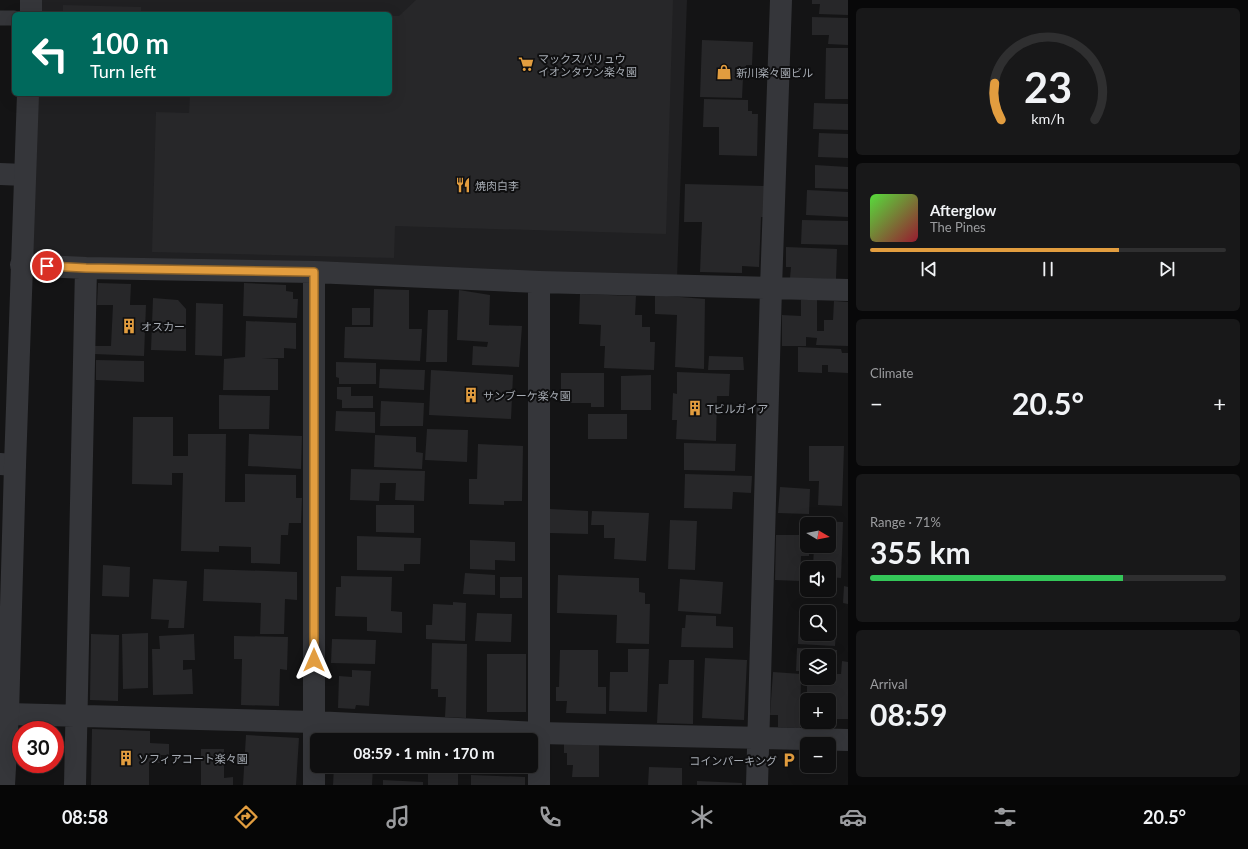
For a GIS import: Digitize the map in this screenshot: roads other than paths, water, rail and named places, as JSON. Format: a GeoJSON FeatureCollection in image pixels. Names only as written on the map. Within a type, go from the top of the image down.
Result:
{"type":"FeatureCollection","features":[{"type":"Feature","properties":{"kind":"street"},"geometry":{"type":"LineString","coordinates":[[31,0],[31,12]]}},
{"type":"Feature","properties":{"kind":"street"},"geometry":{"type":"LineString","coordinates":[[757,785],[781,0]]}},
{"type":"Feature","properties":{"kind":"street"},"geometry":{"type":"LineString","coordinates":[[4,785],[8,714],[7,465],[21,265],[28,96]]}},
{"type":"Feature","properties":{"kind":"street"},"geometry":{"type":"LineString","coordinates":[[0,174],[25,175]]}},
{"type":"Feature","properties":{"kind":"street"},"geometry":{"type":"LineString","coordinates":[[21,265],[86,268],[314,272],[539,282],[848,290]]}},
{"type":"Feature","properties":{"kind":"street"},"geometry":{"type":"LineString","coordinates":[[75,785],[86,268]]}},
{"type":"Feature","properties":{"kind":"street"},"geometry":{"type":"LineString","coordinates":[[314,272],[314,785]]}},
{"type":"Feature","properties":{"kind":"street"},"geometry":{"type":"LineString","coordinates":[[539,282],[539,785]]}},
{"type":"Feature","properties":{"kind":"street"},"geometry":{"type":"LineString","coordinates":[[8,714],[314,722],[538,733],[848,740]]}},
{"type":"Feature","properties":{"kind":"lane"},"geometry":{"type":"LineString","coordinates":[[0,18],[12,18]]}},
{"type":"Feature","properties":{"kind":"place","name":"マックスバリュウ イオンタウン楽々園"},"geometry":{"type":"Point","coordinates":[526,64]}},
{"type":"Feature","properties":{"kind":"place","name":"新川楽々園ビル"},"geometry":{"type":"Point","coordinates":[724,72]}},
{"type":"Feature","properties":{"kind":"place","name":"焼肉白李"},"geometry":{"type":"Point","coordinates":[463,185]}},
{"type":"Feature","properties":{"kind":"place","name":"オスカー"},"geometry":{"type":"Point","coordinates":[129,326]}},
{"type":"Feature","properties":{"kind":"place","name":"サンブーケ楽々園"},"geometry":{"type":"Point","coordinates":[471,395]}},
{"type":"Feature","properties":{"kind":"place","name":"Tビルガイア"},"geometry":{"type":"Point","coordinates":[695,408]}},
{"type":"Feature","properties":{"kind":"place","name":"ソフィアコート楽々園"},"geometry":{"type":"Point","coordinates":[126,758]}},
{"type":"Feature","properties":{"kind":"place","name":"コインパーキング"},"geometry":{"type":"Point","coordinates":[789,760]}}]}
